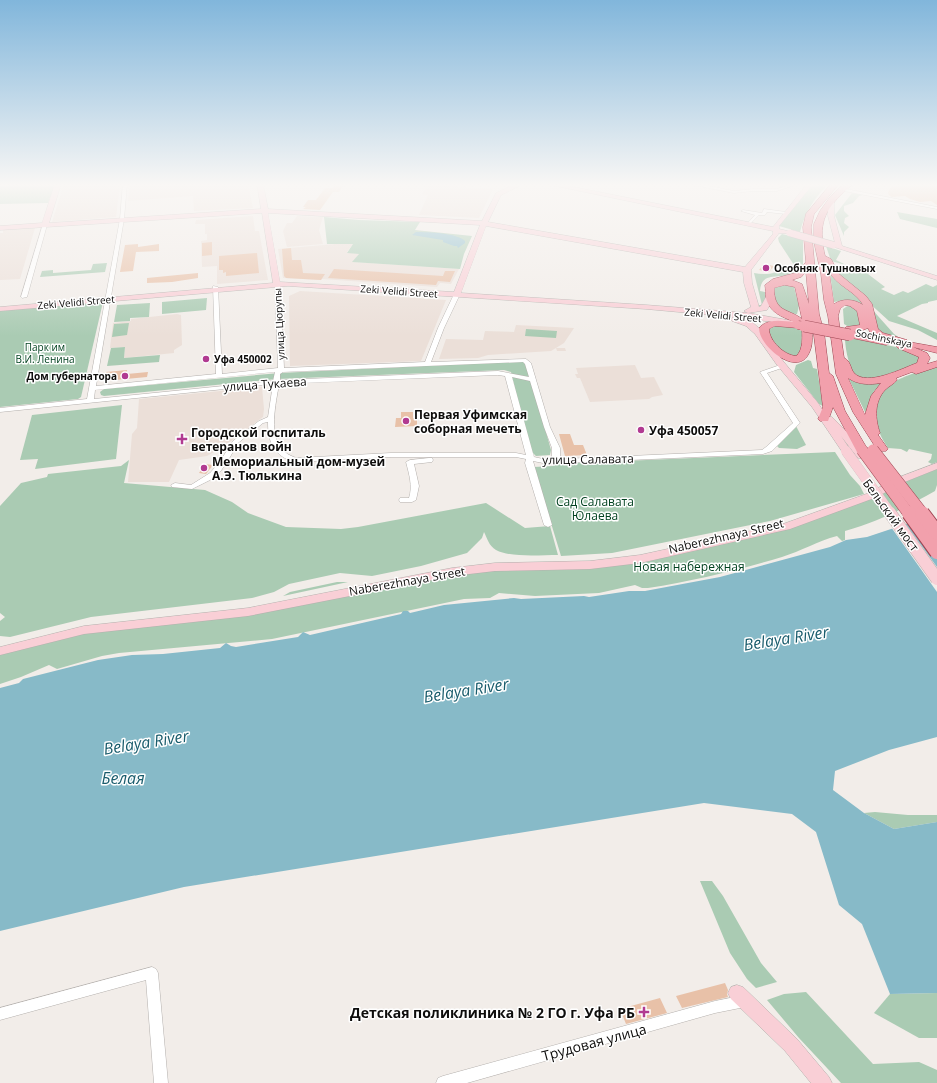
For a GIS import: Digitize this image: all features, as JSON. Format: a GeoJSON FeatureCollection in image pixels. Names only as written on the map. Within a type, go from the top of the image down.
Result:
{"type":"FeatureCollection","features":[{"type":"Feature","properties":{"kind":"main road"},"geometry":{"type":"LineString","coordinates":[[806,235],[811,283],[806,289],[797,320],[823,363],[846,410],[870,448],[937,520]]}},
{"type":"Feature","properties":{"kind":"main road"},"geometry":{"type":"LineString","coordinates":[[817,235],[822,256],[828,302],[833,316],[839,370],[847,390],[866,427],[870,448]]}},
{"type":"Feature","properties":{"kind":"main road"},"geometry":{"type":"LineString","coordinates":[[822,256],[828,261],[833,273],[863,298],[867,304],[873,330],[880,335],[903,344],[923,355],[925,358],[921,365],[873,382],[862,381],[853,377],[848,371],[845,363],[838,356]]}},
{"type":"Feature","properties":{"kind":"main road"},"geometry":{"type":"LineString","coordinates":[[810,263],[800,274],[774,281],[769,285],[774,309],[797,320],[850,332],[864,327],[865,325],[861,308],[853,304],[841,303],[835,308],[833,316]]}},
{"type":"Feature","properties":{"kind":"main road"},"geometry":{"type":"LineString","coordinates":[[770,292],[776,284],[788,282],[799,286],[797,320],[806,346],[799,359],[795,359],[783,356],[764,332],[764,328],[768,325],[776,323],[797,320]]}},
{"type":"Feature","properties":{"kind":"main road","name":"Sochinskaya"},"geometry":{"type":"LineString","coordinates":[[797,320],[937,353]]}},
{"type":"Feature","properties":{"kind":"main road","name":"Sochinskaya"},"geometry":{"type":"LineString","coordinates":[[903,344],[937,350]]}},
{"type":"Feature","properties":{"kind":"main road"},"geometry":{"type":"LineString","coordinates":[[823,363],[828,407],[825,417]]}},
{"type":"Feature","properties":{"kind":"main road"},"geometry":{"type":"LineString","coordinates":[[870,448],[871,413],[877,392],[881,387],[892,380],[937,364]]}},
{"type":"Feature","properties":{"kind":"main road","name":"Бельский мост"},"geometry":{"type":"LineString","coordinates":[[870,448],[874,466],[937,552]]}},
{"type":"Feature","properties":{"kind":"main road","name":"Бельский мост"},"geometry":{"type":"LineString","coordinates":[[870,448],[937,533]]}},
{"type":"Feature","properties":{"kind":"street"},"geometry":{"type":"LineString","coordinates":[[24,297],[42,235]]}},
{"type":"Feature","properties":{"kind":"street"},"geometry":{"type":"LineString","coordinates":[[90,400],[119,235]]}},
{"type":"Feature","properties":{"kind":"street","name":"улица Цюрупы"},"geometry":{"type":"LineString","coordinates":[[269,235],[277,283],[281,370],[277,374],[278,382],[275,386],[271,418],[272,434],[280,454],[287,458]]}},
{"type":"Feature","properties":{"kind":"street"},"geometry":{"type":"LineString","coordinates":[[428,364],[479,235]]}},
{"type":"Feature","properties":{"kind":"street"},"geometry":{"type":"LineString","coordinates":[[548,235],[747,270]]}},
{"type":"Feature","properties":{"kind":"street"},"geometry":{"type":"LineString","coordinates":[[752,308],[747,270],[776,235]]}},
{"type":"Feature","properties":{"kind":"street"},"geometry":{"type":"LineString","coordinates":[[795,235],[937,278]]}},
{"type":"Feature","properties":{"kind":"street"},"geometry":{"type":"LineString","coordinates":[[835,235],[836,246]]}},
{"type":"Feature","properties":{"kind":"street","name":"Zeki Velidi Street"},"geometry":{"type":"LineString","coordinates":[[0,308],[277,283],[457,293],[736,312],[797,320]]}},
{"type":"Feature","properties":{"kind":"street"},"geometry":{"type":"LineString","coordinates":[[215,289],[219,376]]}},
{"type":"Feature","properties":{"kind":"street"},"geometry":{"type":"LineString","coordinates":[[736,312],[752,308],[764,308],[770,292]]}},
{"type":"Feature","properties":{"kind":"street","name":"Zeki Velidi Street"},"geometry":{"type":"LineString","coordinates":[[457,293],[797,320]]}},
{"type":"Feature","properties":{"kind":"street"},"geometry":{"type":"LineString","coordinates":[[691,312],[729,317],[749,324],[758,332],[825,417],[841,430],[870,448]]}},
{"type":"Feature","properties":{"kind":"street"},"geometry":{"type":"LineString","coordinates":[[764,374],[790,368],[799,359]]}},
{"type":"Feature","properties":{"kind":"street","name":"улица Тукаева"},"geometry":{"type":"LineString","coordinates":[[0,410],[278,382],[498,373],[531,379],[526,361],[281,370],[93,388]]}},
{"type":"Feature","properties":{"kind":"street"},"geometry":{"type":"LineString","coordinates":[[764,374],[782,371],[798,383]]}},
{"type":"Feature","properties":{"kind":"street","name":"улица Салавата"},"geometry":{"type":"LineString","coordinates":[[287,458],[303,460],[391,455],[492,455],[530,457],[543,461],[556,459],[563,461],[763,452],[769,449],[796,423],[764,374]]}},
{"type":"Feature","properties":{"kind":"street"},"geometry":{"type":"LineString","coordinates":[[508,375],[530,457],[529,463],[548,525]]}},
{"type":"Feature","properties":{"kind":"street"},"geometry":{"type":"LineString","coordinates":[[531,379],[547,427],[556,448],[556,459]]}},
{"type":"Feature","properties":{"kind":"street","name":"Бельский мост"},"geometry":{"type":"LineString","coordinates":[[825,417],[846,451],[937,579]]}},
{"type":"Feature","properties":{"kind":"street"},"geometry":{"type":"LineString","coordinates":[[175,485],[192,487],[213,475],[222,464],[235,442],[261,422],[271,418]]}},
{"type":"Feature","properties":{"kind":"street"},"geometry":{"type":"LineString","coordinates":[[403,500],[412,500],[414,496],[415,483],[410,462],[440,459],[440,456]]}},
{"type":"Feature","properties":{"kind":"street","name":"Naberezhnaya Street"},"geometry":{"type":"LineString","coordinates":[[0,651],[84,630],[248,612],[452,572],[495,567],[590,565],[640,559],[757,534],[794,524],[873,495],[898,481],[937,466]]}},
{"type":"Feature","properties":{"kind":"street","name":"Naberezhnaya Street"},"geometry":{"type":"LineString","coordinates":[[0,646],[84,627],[248,607],[465,566],[493,563],[588,560],[638,555],[813,516]]}},
{"type":"Feature","properties":{"kind":"street"},"geometry":{"type":"LineString","coordinates":[[0,1014],[152,973],[161,1083]]}},
{"type":"Feature","properties":{"kind":"street"},"geometry":{"type":"LineString","coordinates":[[741,997],[791,1045],[823,1083]]}},
{"type":"Feature","properties":{"kind":"street","name":"Трудовая улица"},"geometry":{"type":"LineString","coordinates":[[443,1083],[715,1008],[741,997]]}},
{"type":"Feature","properties":{"kind":"shaded area"},"geometry":{"type":"Polygon","coordinates":[[[0,235],[33,235],[20,279],[0,280],[0,235]]]}},
{"type":"Feature","properties":{"kind":"shaded area"},"geometry":{"type":"Polygon","coordinates":[[[207,235],[260,235],[268,280],[217,284],[217,266],[202,267],[201,241],[207,240],[207,235]]]}},
{"type":"Feature","properties":{"kind":"shaded area"},"geometry":{"type":"Polygon","coordinates":[[[284,235],[320,235],[323,244],[287,247],[284,235]]]}},
{"type":"Feature","properties":{"kind":"shaded area"},"geometry":{"type":"Polygon","coordinates":[[[347,243],[353,244],[347,252],[359,254],[353,262],[459,269],[451,284],[440,283],[437,287],[322,279],[283,278],[278,249],[347,243]]]}},
{"type":"Feature","properties":{"kind":"shaded area"},"geometry":{"type":"Polygon","coordinates":[[[300,291],[446,300],[421,361],[290,366],[289,296],[300,291]]]}},
{"type":"Feature","properties":{"kind":"shaded area"},"geometry":{"type":"Polygon","coordinates":[[[177,314],[181,315],[182,345],[174,350],[174,353],[124,358],[125,347],[110,348],[113,323],[131,321],[131,319],[177,314]]]}},
{"type":"Feature","properties":{"kind":"shaded area"},"geometry":{"type":"Polygon","coordinates":[[[516,325],[574,328],[564,343],[551,351],[488,355],[478,358],[439,359],[446,339],[483,340],[485,331],[514,332],[516,325]]]}},
{"type":"Feature","properties":{"kind":"shaded area"},"geometry":{"type":"Polygon","coordinates":[[[556,348],[565,348],[566,351],[557,351],[556,348]]]}},
{"type":"Feature","properties":{"kind":"shaded area"},"geometry":{"type":"Polygon","coordinates":[[[635,365],[641,378],[654,377],[663,395],[649,399],[590,402],[580,378],[577,378],[575,374],[578,374],[576,368],[635,365]]]}},
{"type":"Feature","properties":{"kind":"shaded area","name":"Городской госпиталь ветеранов войн"},"geometry":{"type":"Polygon","coordinates":[[[262,387],[264,409],[263,417],[227,444],[207,456],[179,460],[169,482],[128,482],[132,434],[137,428],[139,399],[262,387]]]}},
{"type":"Feature","properties":{"kind":"green space"},"geometry":{"type":"Polygon","coordinates":[[[326,235],[458,235],[472,236],[464,254],[460,269],[352,262],[359,254],[347,253],[353,244],[327,244],[326,235]]]}},
{"type":"Feature","properties":{"kind":"green space"},"geometry":{"type":"Polygon","coordinates":[[[781,235],[784,235],[803,239],[803,266],[793,274],[767,278],[761,285],[760,291],[765,292],[766,301],[759,309],[757,305],[762,305],[754,273],[770,274],[777,272],[783,267],[794,265],[778,238],[781,235]]]}},
{"type":"Feature","properties":{"kind":"green space"},"geometry":{"type":"Polygon","coordinates":[[[826,246],[841,251],[836,260],[846,265],[831,261],[826,246]]]}},
{"type":"Feature","properties":{"kind":"green space"},"geometry":{"type":"Polygon","coordinates":[[[107,263],[105,272],[40,277],[42,271],[53,270],[53,273],[91,270],[93,264],[107,263]]]}},
{"type":"Feature","properties":{"kind":"green space"},"geometry":{"type":"Polygon","coordinates":[[[857,268],[871,269],[876,272],[868,274],[885,287],[881,289],[894,295],[903,291],[908,293],[926,284],[933,287],[937,285],[937,300],[922,304],[897,316],[937,333],[937,340],[918,330],[889,321],[834,271],[838,270],[844,273],[857,268]]]}},
{"type":"Feature","properties":{"kind":"green space"},"geometry":{"type":"Polygon","coordinates":[[[830,273],[857,294],[865,307],[845,300],[834,302],[830,273]]]}},
{"type":"Feature","properties":{"kind":"green space"},"geometry":{"type":"Polygon","coordinates":[[[778,284],[794,287],[799,306],[797,314],[784,313],[775,302],[775,287],[778,284]]]}},
{"type":"Feature","properties":{"kind":"green space"},"geometry":{"type":"Polygon","coordinates":[[[207,298],[206,310],[162,314],[162,302],[207,298]]]}},
{"type":"Feature","properties":{"kind":"green space","name":"Парк им В.И. Ленина"},"geometry":{"type":"Polygon","coordinates":[[[103,302],[81,397],[78,399],[0,407],[0,310],[103,302]]]}},
{"type":"Feature","properties":{"kind":"green space"},"geometry":{"type":"Polygon","coordinates":[[[150,303],[149,317],[130,318],[130,321],[114,322],[117,305],[150,303]]]}},
{"type":"Feature","properties":{"kind":"green space"},"geometry":{"type":"Polygon","coordinates":[[[849,305],[857,309],[861,326],[849,327],[844,324],[843,309],[849,305]]]}},
{"type":"Feature","properties":{"kind":"green space"},"geometry":{"type":"Polygon","coordinates":[[[870,307],[894,334],[901,339],[879,332],[870,307]]]}},
{"type":"Feature","properties":{"kind":"green space"},"geometry":{"type":"Polygon","coordinates":[[[129,323],[127,335],[112,337],[114,324],[129,323]]]}},
{"type":"Feature","properties":{"kind":"green space"},"geometry":{"type":"Polygon","coordinates":[[[789,326],[802,331],[801,350],[796,357],[782,352],[769,335],[768,327],[789,326]]]}},
{"type":"Feature","properties":{"kind":"green space"},"geometry":{"type":"Polygon","coordinates":[[[526,329],[557,331],[556,338],[525,336],[526,329]]]}},
{"type":"Feature","properties":{"kind":"green space"},"geometry":{"type":"Polygon","coordinates":[[[851,338],[901,348],[920,355],[918,363],[872,380],[855,377],[848,359],[845,345],[845,340],[851,338]]]}},
{"type":"Feature","properties":{"kind":"green space"},"geometry":{"type":"Polygon","coordinates":[[[125,347],[124,358],[160,355],[159,362],[107,366],[111,348],[125,347]]]}},
{"type":"Feature","properties":{"kind":"green space"},"geometry":{"type":"Polygon","coordinates":[[[808,360],[811,361],[813,368],[817,369],[823,406],[819,404],[794,372],[796,365],[808,360]]]}},
{"type":"Feature","properties":{"kind":"green space"},"geometry":{"type":"Polygon","coordinates":[[[526,361],[551,450],[550,455],[536,456],[530,450],[511,372],[504,370],[277,379],[104,396],[101,395],[100,392],[104,389],[280,373],[526,361]]]}},
{"type":"Feature","properties":{"kind":"green space"},"geometry":{"type":"Polygon","coordinates":[[[937,366],[937,462],[932,464],[928,462],[931,459],[932,454],[909,449],[907,452],[901,449],[888,448],[881,437],[879,430],[876,416],[876,404],[880,395],[895,381],[937,366]]]}},
{"type":"Feature","properties":{"kind":"green space"},"geometry":{"type":"Polygon","coordinates":[[[847,375],[884,382],[874,391],[867,413],[865,412],[847,375]]]}},
{"type":"Feature","properties":{"kind":"green space"},"geometry":{"type":"Polygon","coordinates":[[[122,405],[116,459],[35,469],[38,459],[20,460],[32,415],[122,405]]]}},
{"type":"Feature","properties":{"kind":"green space"},"geometry":{"type":"Polygon","coordinates":[[[796,426],[806,445],[797,449],[779,448],[777,446],[796,426]]]}},
{"type":"Feature","properties":{"kind":"green space","name":"Сад Салавата Юлаева"},"geometry":{"type":"Polygon","coordinates":[[[835,452],[850,475],[860,486],[864,494],[770,521],[612,553],[561,556],[534,467],[553,466],[553,464],[835,452]]]}},
{"type":"Feature","properties":{"kind":"green space"},"geometry":{"type":"Polygon","coordinates":[[[129,460],[124,483],[205,490],[232,502],[248,513],[286,527],[341,529],[358,527],[486,503],[525,528],[550,526],[558,555],[526,556],[502,553],[496,550],[488,542],[484,532],[482,538],[467,553],[421,566],[372,576],[340,573],[289,584],[274,592],[252,598],[91,617],[10,637],[0,636],[0,621],[5,617],[0,613],[0,506],[21,483],[47,477],[48,474],[121,466],[129,460]]]}},
{"type":"Feature","properties":{"kind":"green space","name":"Новая набережная"},"geometry":{"type":"Polygon","coordinates":[[[937,469],[937,485],[935,491],[891,514],[845,531],[845,540],[842,541],[837,536],[782,557],[715,575],[648,588],[642,588],[635,585],[599,593],[535,596],[499,593],[490,598],[464,599],[272,639],[119,653],[102,656],[57,669],[49,665],[0,684],[0,655],[84,633],[172,624],[452,574],[526,568],[544,570],[580,569],[642,562],[759,536],[792,527],[937,469]]]}},
{"type":"Feature","properties":{"kind":"green space"},"geometry":{"type":"Polygon","coordinates":[[[337,582],[348,582],[283,596],[290,592],[337,582]]]}},
{"type":"Feature","properties":{"kind":"green space"},"geometry":{"type":"Polygon","coordinates":[[[875,812],[908,815],[937,815],[937,822],[894,829],[864,813],[875,812]]]}},
{"type":"Feature","properties":{"kind":"green space"},"geometry":{"type":"Polygon","coordinates":[[[700,881],[712,881],[723,896],[761,963],[777,982],[756,988],[747,979],[730,953],[700,881]]]}},
{"type":"Feature","properties":{"kind":"green space"},"geometry":{"type":"Polygon","coordinates":[[[806,992],[873,1064],[919,1062],[937,1070],[937,1083],[841,1083],[799,1038],[767,1000],[784,994],[806,992]]]}},
{"type":"Feature","properties":{"kind":"green space"},"geometry":{"type":"Polygon","coordinates":[[[937,993],[937,1038],[919,1038],[874,1013],[890,994],[937,993]]]}},
{"type":"Feature","properties":{"kind":"water"},"geometry":{"type":"Polygon","coordinates":[[[412,235],[446,235],[456,236],[465,241],[465,243],[458,248],[457,246],[443,242],[443,240],[412,235]]]}},
{"type":"Feature","properties":{"kind":"water","name":"Белая"},"geometry":{"type":"Polygon","coordinates":[[[937,519],[937,737],[889,750],[835,771],[833,790],[864,813],[894,829],[937,822],[937,993],[890,994],[862,924],[839,905],[816,832],[792,814],[704,803],[184,887],[0,931],[0,688],[19,683],[23,679],[98,660],[132,655],[163,654],[220,648],[226,643],[236,647],[298,637],[303,632],[310,635],[401,614],[403,611],[408,611],[410,613],[444,605],[514,598],[589,597],[629,591],[645,591],[720,577],[830,547],[846,540],[867,537],[909,523],[937,519]]]}},
{"type":"Feature","properties":{"kind":"pier"},"geometry":{"type":"Polygon","coordinates":[[[905,523],[937,567],[937,592],[891,527],[905,523]]]}},
{"type":"Feature","properties":{"kind":"building"},"geometry":{"type":"Polygon","coordinates":[[[212,242],[212,255],[202,256],[202,243],[212,242]]]}},
{"type":"Feature","properties":{"kind":"building"},"geometry":{"type":"Polygon","coordinates":[[[138,244],[138,247],[159,244],[159,251],[136,252],[133,271],[120,272],[125,245],[138,244]]]}},
{"type":"Feature","properties":{"kind":"building"},"geometry":{"type":"Polygon","coordinates":[[[291,248],[292,260],[301,260],[303,273],[325,274],[321,280],[286,278],[284,276],[282,249],[291,248]]]}},
{"type":"Feature","properties":{"kind":"building"},"geometry":{"type":"Polygon","coordinates":[[[257,253],[259,273],[226,276],[226,272],[223,273],[223,270],[219,270],[219,256],[257,253]]]}},
{"type":"Feature","properties":{"kind":"building","name":"Особняк Тушновых"},"geometry":{"type":"Polygon","coordinates":[[[764,264],[774,266],[769,272],[759,270],[764,264]]]}},
{"type":"Feature","properties":{"kind":"building"},"geometry":{"type":"Polygon","coordinates":[[[334,269],[443,276],[445,271],[455,271],[450,282],[438,281],[436,285],[328,278],[334,269]]]}},
{"type":"Feature","properties":{"kind":"building"},"geometry":{"type":"Polygon","coordinates":[[[198,273],[198,278],[172,282],[147,283],[147,278],[198,273]]]}},
{"type":"Feature","properties":{"kind":"building","name":"Дом губернатора"},"geometry":{"type":"Polygon","coordinates":[[[127,370],[127,374],[148,372],[147,377],[104,381],[106,372],[127,370]]]}},
{"type":"Feature","properties":{"kind":"building","name":"Первая Уфимская соборная мечеть"},"geometry":{"type":"Polygon","coordinates":[[[401,412],[413,412],[413,418],[417,418],[417,426],[395,427],[396,418],[401,418],[401,412]]]}},
{"type":"Feature","properties":{"kind":"building"},"geometry":{"type":"Polygon","coordinates":[[[559,434],[570,434],[574,445],[583,445],[587,455],[565,456],[559,434]]]}},
{"type":"Feature","properties":{"kind":"building","name":"Мемориальный дом-музей А.Э. Тюлькина"},"geometry":{"type":"Polygon","coordinates":[[[205,464],[213,465],[206,474],[199,473],[205,464]]]}},
{"type":"Feature","properties":{"kind":"building"},"geometry":{"type":"Polygon","coordinates":[[[725,983],[728,990],[728,997],[682,1008],[676,996],[725,983]]]}},
{"type":"Feature","properties":{"kind":"building","name":"Детская поликлиника № 2 ГО г. Уфа РБ"},"geometry":{"type":"Polygon","coordinates":[[[660,998],[667,1013],[626,1024],[620,1009],[660,998]]]}},
{"type":"Feature","properties":{"kind":"place","name":"Особняк Тушновых"},"geometry":{"type":"Point","coordinates":[766,268]}},
{"type":"Feature","properties":{"kind":"place","name":"Уфа 450002"},"geometry":{"type":"Point","coordinates":[206,359]}},
{"type":"Feature","properties":{"kind":"place","name":"Дом губернатора"},"geometry":{"type":"Point","coordinates":[125,376]}},
{"type":"Feature","properties":{"kind":"place","name":"Первая Уфимская соборная мечеть"},"geometry":{"type":"Point","coordinates":[406,421]}},
{"type":"Feature","properties":{"kind":"place","name":"Уфа 450057"},"geometry":{"type":"Point","coordinates":[641,430]}},
{"type":"Feature","properties":{"kind":"place","name":"Городской госпиталь ветеранов войн"},"geometry":{"type":"Point","coordinates":[182,439]}},
{"type":"Feature","properties":{"kind":"place","name":"Мемориальный дом-музей А.Э. Тюлькина"},"geometry":{"type":"Point","coordinates":[204,468]}},
{"type":"Feature","properties":{"kind":"place","name":"Детская поликлиника № 2 ГО г. Уфа РБ"},"geometry":{"type":"Point","coordinates":[644,1012]}},
{"type":"Feature","properties":{"kind":"water label","name":"Belaya River"},"geometry":{"type":"Point","coordinates":[786,638]}},
{"type":"Feature","properties":{"kind":"water label","name":"Belaya River"},"geometry":{"type":"Point","coordinates":[466,690]}},
{"type":"Feature","properties":{"kind":"water label","name":"Belaya River"},"geometry":{"type":"Point","coordinates":[146,742]}}]}
